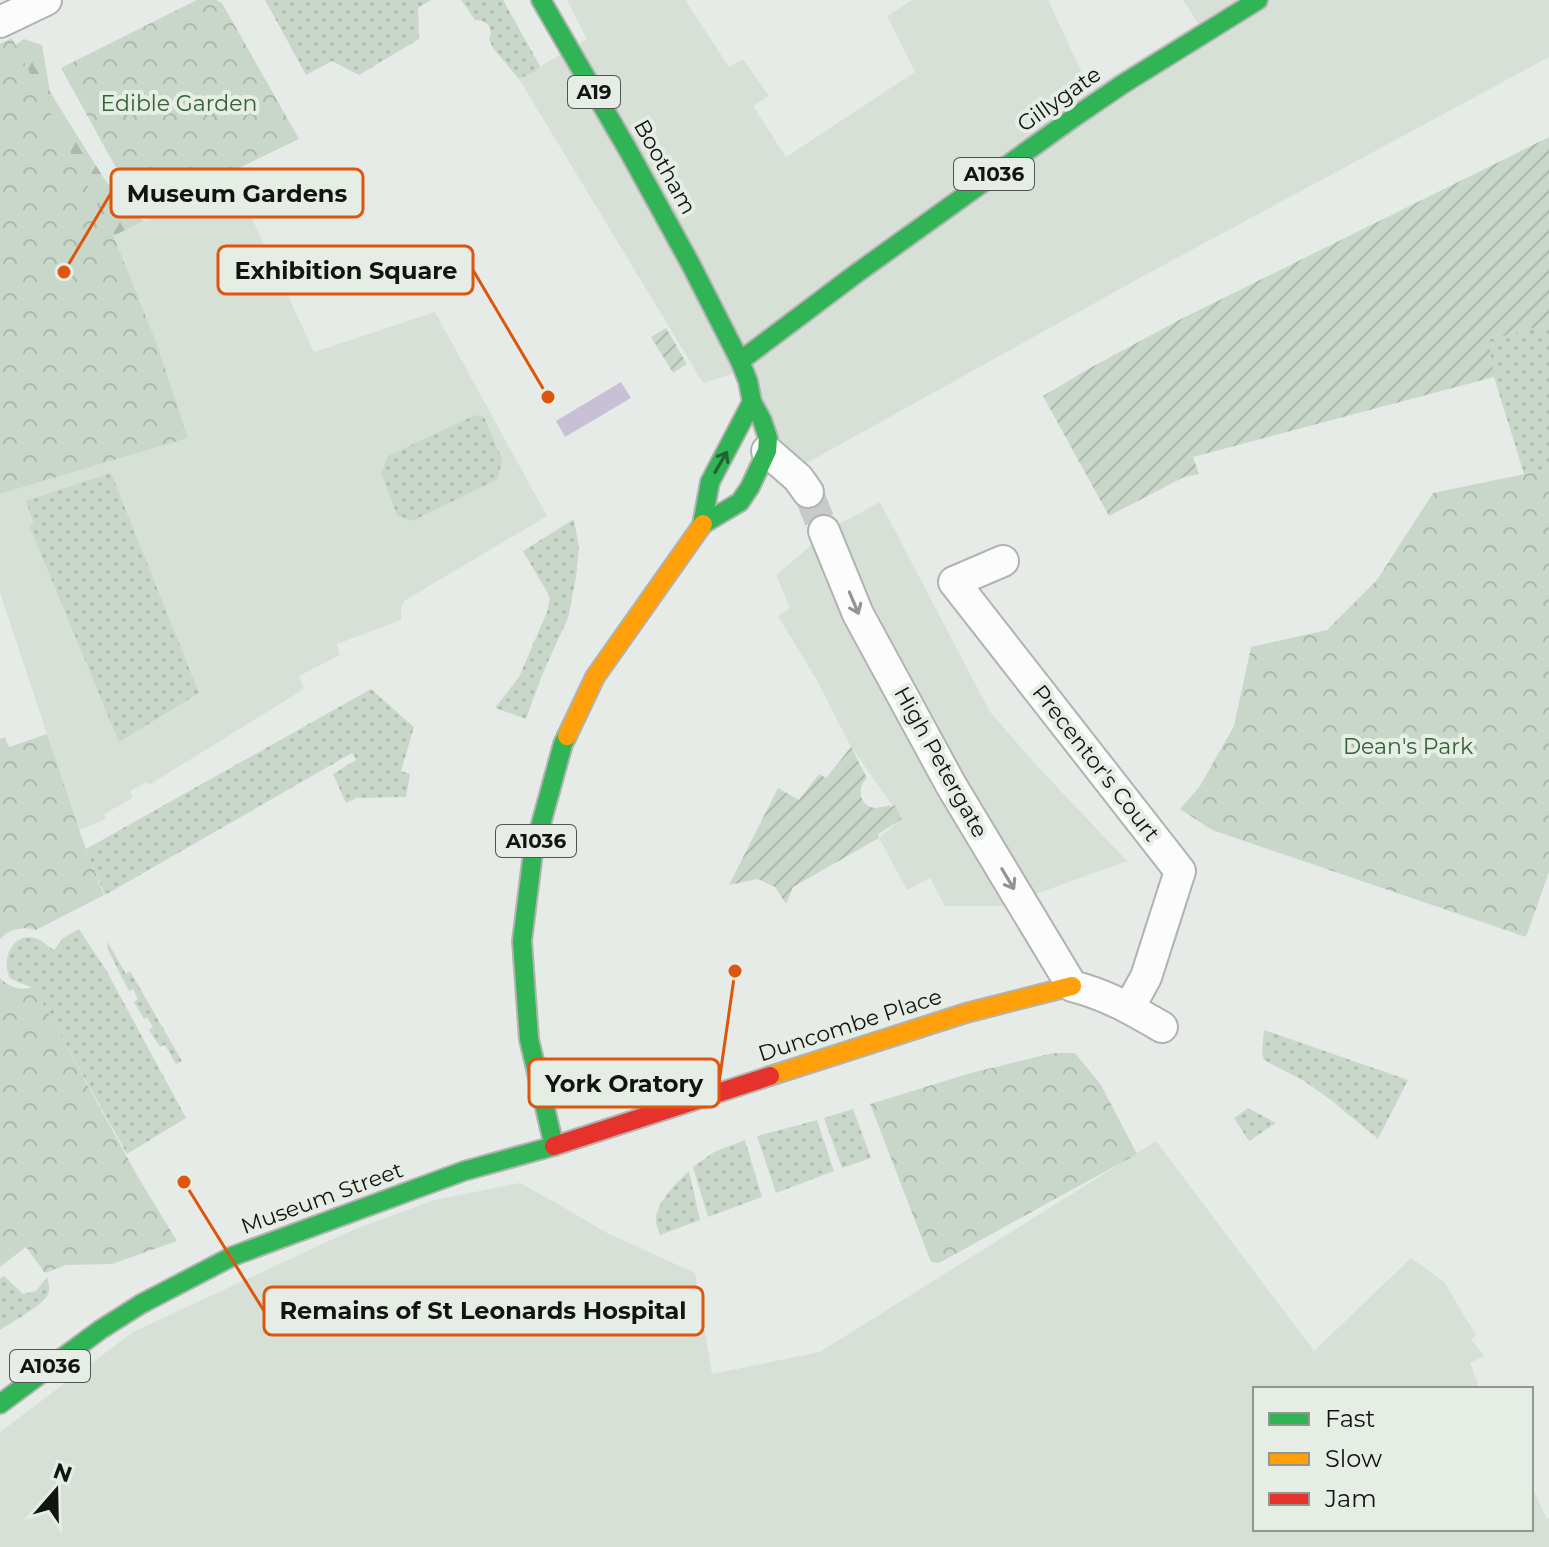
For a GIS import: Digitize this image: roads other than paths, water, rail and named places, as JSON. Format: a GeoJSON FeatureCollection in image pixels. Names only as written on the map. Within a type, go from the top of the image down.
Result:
{"type":"FeatureCollection","features":[{"type":"Feature","properties":{"kind":"main road","name":"Bootham"},"geometry":{"type":"LineString","coordinates":[[541,0],[660,207],[740,361],[752,402],[768,438],[767,451]]}},
{"type":"Feature","properties":{"kind":"main road","name":"Gillygate"},"geometry":{"type":"LineString","coordinates":[[740,361],[1073,118],[1258,0]]}},
{"type":"Feature","properties":{"kind":"main road","name":"A1036"},"geometry":{"type":"LineString","coordinates":[[702,525],[710,482],[752,402]]}},
{"type":"Feature","properties":{"kind":"main road","name":"A1036"},"geometry":{"type":"LineString","coordinates":[[554,1146],[529,1039],[522,941],[533,853],[563,744],[595,677],[702,525],[740,502],[767,451]]}},
{"type":"Feature","properties":{"kind":"main road","name":"Duncombe Place"},"geometry":{"type":"LineString","coordinates":[[554,1146],[966,1013],[1072,986]]}},
{"type":"Feature","properties":{"kind":"main road","name":"Museum Street"},"geometry":{"type":"LineString","coordinates":[[0,1404],[100,1330],[141,1304],[233,1256],[464,1171],[554,1146]]}},
{"type":"Feature","properties":{"kind":"street"},"geometry":{"type":"LineString","coordinates":[[0,22],[46,0]]}},
{"type":"Feature","properties":{"kind":"street"},"geometry":{"type":"LineString","coordinates":[[767,451],[798,478],[808,492]]}},
{"type":"Feature","properties":{"kind":"street","name":"High Petergate"},"geometry":{"type":"LineString","coordinates":[[824,531],[858,614],[951,785],[1072,986]]}},
{"type":"Feature","properties":{"kind":"street","name":"Precentor's Court"},"geometry":{"type":"LineString","coordinates":[[1003,561],[954,582],[1180,871],[1146,977],[1129,1008]]}},
{"type":"Feature","properties":{"kind":"street"},"geometry":{"type":"LineString","coordinates":[[1072,986],[1098,993],[1162,1027]]}},
{"type":"Feature","properties":{"kind":"tunnel"},"geometry":{"type":"LineString","coordinates":[[808,492],[824,531]]}},
{"type":"Feature","properties":{"kind":"place","name":"Museum Gardens"},"geometry":{"type":"Point","coordinates":[64,272]}},
{"type":"Feature","properties":{"kind":"place","name":"Exhibition Square"},"geometry":{"type":"Point","coordinates":[548,397]}},
{"type":"Feature","properties":{"kind":"place","name":"York Oratory"},"geometry":{"type":"Point","coordinates":[735,971]}},
{"type":"Feature","properties":{"kind":"place","name":"Remains of St Leonards Hospital"},"geometry":{"type":"Point","coordinates":[184,1182]}},
{"type":"Feature","properties":{"kind":"park label","name":"Edible Garden"},"geometry":{"type":"Point","coordinates":[179,103]}},
{"type":"Feature","properties":{"kind":"park label","name":"Dean's Park"},"geometry":{"type":"Point","coordinates":[1408,746]}}]}
